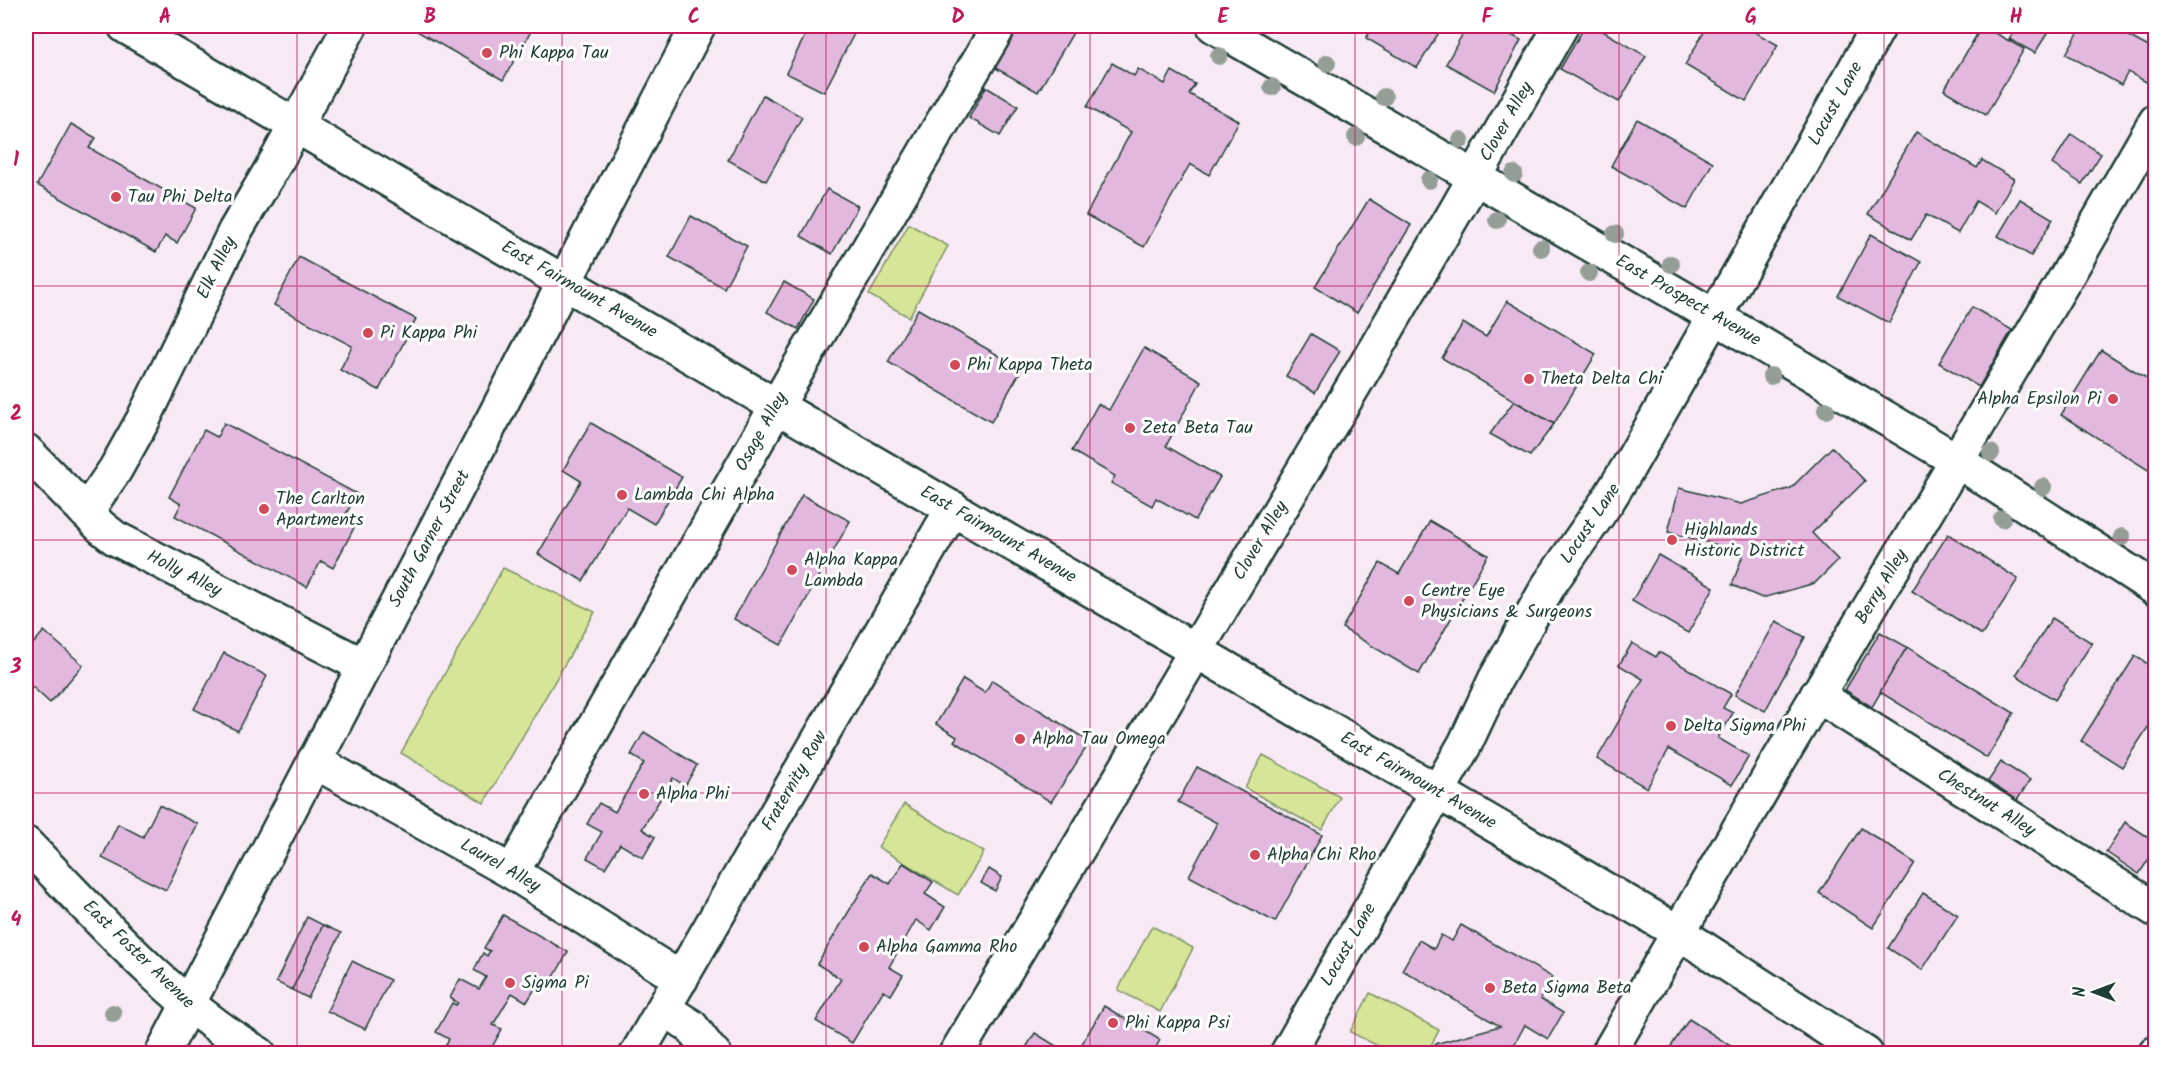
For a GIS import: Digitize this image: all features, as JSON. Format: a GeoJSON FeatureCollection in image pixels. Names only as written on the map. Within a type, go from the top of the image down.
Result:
{"type":"FeatureCollection","features":[{"type":"Feature","properties":{"kind":"street","name":"East Fairmount Avenue"},"geometry":{"type":"LineString","coordinates":[[125,26],[1678,932],[1866,1053]]}},
{"type":"Feature","properties":{"kind":"street","name":"Elk Alley"},"geometry":{"type":"LineString","coordinates":[[86,512],[115,470],[143,420],[235,231],[350,26]]}},
{"type":"Feature","properties":{"kind":"street","name":"South Garner Street"},"geometry":{"type":"LineString","coordinates":[[162,1053],[698,26]]}},
{"type":"Feature","properties":{"kind":"street","name":"Osage Alley"},"geometry":{"type":"LineString","coordinates":[[512,872],[777,405],[999,26]]}},
{"type":"Feature","properties":{"kind":"street","name":"East Prospect Avenue"},"geometry":{"type":"LineString","coordinates":[[1214,26],[1714,316],[1956,460],[2156,589]]}},
{"type":"Feature","properties":{"kind":"street","name":"Clover Alley"},"geometry":{"type":"LineString","coordinates":[[956,1053],[1476,177],[1561,26]]}},
{"type":"Feature","properties":{"kind":"street","name":"Locust Lane"},"geometry":{"type":"LineString","coordinates":[[1287,1053],[1470,734],[1495,680],[1550,585],[1608,500],[1879,26]]}},
{"type":"Feature","properties":{"kind":"street","name":"Berry Alley"},"geometry":{"type":"LineString","coordinates":[[1608,1053],[2156,121]]}},
{"type":"Feature","properties":{"kind":"street","name":"Holly Alley"},"geometry":{"type":"LineString","coordinates":[[26,451],[101,527],[115,538],[364,666]]}},
{"type":"Feature","properties":{"kind":"street","name":"Fraternity Row"},"geometry":{"type":"LineString","coordinates":[[637,1053],[953,508]]}},
{"type":"Feature","properties":{"kind":"street","name":"Chestnut Alley"},"geometry":{"type":"LineString","coordinates":[[1817,695],[2156,910]]}},
{"type":"Feature","properties":{"kind":"street","name":"Laurel Alley"},"geometry":{"type":"LineString","coordinates":[[314,761],[512,872],[681,979]]}},
{"type":"Feature","properties":{"kind":"street","name":"East Foster Avenue"},"geometry":{"type":"LineString","coordinates":[[26,844],[161,982],[234,1039],[259,1053]]}},
{"type":"Feature","properties":{"kind":"street"},"geometry":{"type":"LineString","coordinates":[[664,1009],[691,1026],[709,1050],[714,1053]]}},
{"type":"Feature","properties":{"kind":"green space"},"geometry":{"type":"Polygon","coordinates":[[[909,224],[948,246],[909,317],[869,295],[909,224]]]}},
{"type":"Feature","properties":{"kind":"green space"},"geometry":{"type":"Polygon","coordinates":[[[503,568],[595,612],[484,803],[401,753],[503,568]]]}},
{"type":"Feature","properties":{"kind":"green space"},"geometry":{"type":"Polygon","coordinates":[[[1263,755],[1340,797],[1322,830],[1245,788],[1263,755]]]}},
{"type":"Feature","properties":{"kind":"green space"},"geometry":{"type":"Polygon","coordinates":[[[904,804],[984,852],[958,895],[878,847],[904,804]]]}},
{"type":"Feature","properties":{"kind":"green space"},"geometry":{"type":"Polygon","coordinates":[[[1152,926],[1193,948],[1160,1012],[1118,990],[1152,926]]]}},
{"type":"Feature","properties":{"kind":"green space"},"geometry":{"type":"Polygon","coordinates":[[[1370,993],[1439,1030],[1427,1053],[1392,1053],[1350,1032],[1370,993]]]}},
{"type":"Feature","properties":{"kind":"building","name":"Phi Kappa Tau"},"geometry":{"type":"Polygon","coordinates":[[[408,26],[534,26],[503,80],[408,26]]]}},
{"type":"Feature","properties":{"kind":"building"},"geometry":{"type":"Polygon","coordinates":[[[800,26],[858,26],[824,92],[786,73],[808,30],[800,26]]]}},
{"type":"Feature","properties":{"kind":"building"},"geometry":{"type":"Polygon","coordinates":[[[1015,26],[1077,26],[1038,92],[992,66],[1015,26]]]}},
{"type":"Feature","properties":{"kind":"building"},"geometry":{"type":"Polygon","coordinates":[[[1374,26],[1443,26],[1417,68],[1366,38],[1374,26]]]}},
{"type":"Feature","properties":{"kind":"building"},"geometry":{"type":"Polygon","coordinates":[[[1467,26],[1494,26],[1521,40],[1494,91],[1446,64],[1467,26]]]}},
{"type":"Feature","properties":{"kind":"building"},"geometry":{"type":"Polygon","coordinates":[[[1585,26],[1594,26],[1646,56],[1619,102],[1560,69],[1585,26]]]}},
{"type":"Feature","properties":{"kind":"building"},"geometry":{"type":"Polygon","coordinates":[[[1697,26],[1744,26],[1778,45],[1746,101],[1685,65],[1704,32],[1696,28],[1697,26]]]}},
{"type":"Feature","properties":{"kind":"building"},"geometry":{"type":"Polygon","coordinates":[[[1982,26],[2024,49],[1986,115],[1944,90],[1982,26]]]}},
{"type":"Feature","properties":{"kind":"building"},"geometry":{"type":"Polygon","coordinates":[[[2017,26],[2051,27],[2035,53],[2009,39],[2017,26]]]}},
{"type":"Feature","properties":{"kind":"building"},"geometry":{"type":"Polygon","coordinates":[[[2082,26],[2110,26],[2156,51],[2156,70],[2148,83],[2128,72],[2121,85],[2066,54],[2082,26]]]}},
{"type":"Feature","properties":{"kind":"building"},"geometry":{"type":"Polygon","coordinates":[[[1112,63],[1134,76],[1138,69],[1165,84],[1172,71],[1195,84],[1189,94],[1239,121],[1209,175],[1190,164],[1144,247],[1086,215],[1131,132],[1087,107],[1112,63]]]}},
{"type":"Feature","properties":{"kind":"building"},"geometry":{"type":"Polygon","coordinates":[[[986,87],[1018,106],[1000,136],[969,118],[986,87]]]}},
{"type":"Feature","properties":{"kind":"building"},"geometry":{"type":"Polygon","coordinates":[[[763,95],[802,117],[766,181],[728,160],[763,95]]]}},
{"type":"Feature","properties":{"kind":"building"},"geometry":{"type":"Polygon","coordinates":[[[1637,119],[1713,162],[1687,209],[1611,166],[1637,119]]]}},
{"type":"Feature","properties":{"kind":"building","name":"Tau Phi Delta"},"geometry":{"type":"Polygon","coordinates":[[[71,124],[96,138],[89,148],[196,208],[177,243],[165,236],[156,252],[37,185],[71,124]]]}},
{"type":"Feature","properties":{"kind":"building"},"geometry":{"type":"Polygon","coordinates":[[[1916,132],[1977,168],[1982,160],[2014,179],[1995,213],[1976,201],[1958,233],[1926,215],[1911,240],[1868,214],[1916,132]]]}},
{"type":"Feature","properties":{"kind":"building"},"geometry":{"type":"Polygon","coordinates":[[[2071,134],[2101,154],[2082,184],[2052,164],[2071,134]]]}},
{"type":"Feature","properties":{"kind":"building"},"geometry":{"type":"Polygon","coordinates":[[[827,189],[858,206],[832,254],[801,236],[827,189]]]}},
{"type":"Feature","properties":{"kind":"building"},"geometry":{"type":"Polygon","coordinates":[[[1369,199],[1411,225],[1357,313],[1315,287],[1369,199]]]}},
{"type":"Feature","properties":{"kind":"building"},"geometry":{"type":"Polygon","coordinates":[[[2020,199],[2053,219],[2031,256],[1998,236],[2020,199]]]}},
{"type":"Feature","properties":{"kind":"building"},"geometry":{"type":"Polygon","coordinates":[[[691,216],[747,246],[724,288],[669,257],[691,216]]]}},
{"type":"Feature","properties":{"kind":"building"},"geometry":{"type":"Polygon","coordinates":[[[1871,234],[1921,262],[1889,323],[1838,296],[1871,234]]]}},
{"type":"Feature","properties":{"kind":"building","name":"Pi Kappa Phi"},"geometry":{"type":"Polygon","coordinates":[[[299,257],[416,319],[379,390],[340,370],[352,346],[274,305],[299,257]]]}},
{"type":"Feature","properties":{"kind":"building"},"geometry":{"type":"Polygon","coordinates":[[[784,282],[814,299],[798,329],[767,312],[784,282]]]}},
{"type":"Feature","properties":{"kind":"building","name":"Theta Delta Chi"},"geometry":{"type":"Polygon","coordinates":[[[1507,301],[1596,354],[1554,424],[1442,358],[1463,323],[1486,337],[1507,301]]]}},
{"type":"Feature","properties":{"kind":"building"},"geometry":{"type":"Polygon","coordinates":[[[1972,307],[2012,330],[1979,387],[1939,363],[1972,307]]]}},
{"type":"Feature","properties":{"kind":"building","name":"Phi Kappa Theta"},"geometry":{"type":"Polygon","coordinates":[[[918,309],[1022,369],[991,422],[888,362],[918,309]]]}},
{"type":"Feature","properties":{"kind":"building"},"geometry":{"type":"Polygon","coordinates":[[[1311,334],[1340,351],[1315,393],[1286,376],[1311,334]]]}},
{"type":"Feature","properties":{"kind":"building","name":"Zeta Beta Tau"},"geometry":{"type":"Polygon","coordinates":[[[1144,348],[1201,381],[1166,446],[1220,477],[1195,520],[1156,498],[1152,506],[1111,483],[1115,476],[1072,451],[1098,404],[1109,410],[1144,348]]]}},
{"type":"Feature","properties":{"kind":"building","name":"Alpha Epsilon Pi"},"geometry":{"type":"Polygon","coordinates":[[[2101,350],[2156,384],[2156,475],[2061,415],[2101,350]]]}},
{"type":"Feature","properties":{"kind":"building","name":"Theta Delta Chi"},"geometry":{"type":"Polygon","coordinates":[[[1514,401],[1554,424],[1530,456],[1490,434],[1514,401]]]}},
{"type":"Feature","properties":{"kind":"building","name":"The Carlton Apartments"},"geometry":{"type":"Polygon","coordinates":[[[224,423],[357,494],[346,514],[358,520],[333,568],[321,561],[307,587],[175,516],[181,504],[169,497],[204,430],[217,437],[224,423]]]}},
{"type":"Feature","properties":{"kind":"building","name":"Lambda Chi Alpha"},"geometry":{"type":"Polygon","coordinates":[[[591,423],[682,477],[654,524],[627,508],[583,581],[538,554],[581,481],[563,470],[591,423]]]}},
{"type":"Feature","properties":{"kind":"building"},"geometry":{"type":"Polygon","coordinates":[[[1832,447],[1865,481],[1812,533],[1838,560],[1815,583],[1762,598],[1732,585],[1744,552],[1668,532],[1679,488],[1741,504],[1791,488],[1832,447]]]}},
{"type":"Feature","properties":{"kind":"building","name":"Alpha Kappa Lambda"},"geometry":{"type":"Polygon","coordinates":[[[802,495],[850,521],[781,645],[734,619],[802,495]]]}},
{"type":"Feature","properties":{"kind":"building","name":"Centre Eye Physicians & Surgeons"},"geometry":{"type":"Polygon","coordinates":[[[1430,521],[1488,555],[1419,674],[1342,628],[1380,563],[1399,574],[1430,521]]]}},
{"type":"Feature","properties":{"kind":"building"},"geometry":{"type":"Polygon","coordinates":[[[1948,534],[2018,579],[1982,635],[1912,591],[1948,534]]]}},
{"type":"Feature","properties":{"kind":"building"},"geometry":{"type":"Polygon","coordinates":[[[1658,555],[1714,587],[1688,633],[1632,601],[1658,555]]]}},
{"type":"Feature","properties":{"kind":"building"},"geometry":{"type":"Polygon","coordinates":[[[2052,618],[2092,643],[2055,700],[2016,675],[2052,618]]]}},
{"type":"Feature","properties":{"kind":"building"},"geometry":{"type":"Polygon","coordinates":[[[1776,621],[1805,637],[1765,711],[1735,695],[1776,621]]]}},
{"type":"Feature","properties":{"kind":"building"},"geometry":{"type":"Polygon","coordinates":[[[44,631],[83,665],[50,703],[26,681],[26,652],[44,631]]]}},
{"type":"Feature","properties":{"kind":"building"},"geometry":{"type":"Polygon","coordinates":[[[1880,632],[1907,647],[1872,707],[1845,690],[1880,632]]]}},
{"type":"Feature","properties":{"kind":"building","name":"Delta Sigma Phi"},"geometry":{"type":"Polygon","coordinates":[[[1632,643],[1656,657],[1659,652],[1731,694],[1723,708],[1733,713],[1718,738],[1749,756],[1732,785],[1669,749],[1647,788],[1597,759],[1643,679],[1619,665],[1632,643]]]}},
{"type":"Feature","properties":{"kind":"building"},"geometry":{"type":"Polygon","coordinates":[[[1907,647],[2014,713],[1987,758],[1880,692],[1907,647]]]}},
{"type":"Feature","properties":{"kind":"building"},"geometry":{"type":"Polygon","coordinates":[[[224,653],[267,676],[238,731],[194,709],[224,653]]]}},
{"type":"Feature","properties":{"kind":"building"},"geometry":{"type":"Polygon","coordinates":[[[2135,656],[2156,669],[2156,715],[2122,767],[2081,741],[2135,656]]]}},
{"type":"Feature","properties":{"kind":"building","name":"Alpha Tau Omega"},"geometry":{"type":"Polygon","coordinates":[[[963,679],[985,693],[992,680],[1090,742],[1051,802],[954,741],[957,737],[936,724],[963,679]]]}},
{"type":"Feature","properties":{"kind":"building","name":"Alpha Phi"},"geometry":{"type":"Polygon","coordinates":[[[644,732],[697,765],[685,786],[673,778],[642,829],[655,837],[643,858],[620,844],[605,868],[587,858],[602,832],[587,824],[599,803],[615,812],[644,763],[631,755],[644,732]]]}},
{"type":"Feature","properties":{"kind":"building"},"geometry":{"type":"Polygon","coordinates":[[[2001,762],[2030,780],[2014,805],[1985,786],[2001,762]]]}},
{"type":"Feature","properties":{"kind":"building","name":"Alpha Chi Rho"},"geometry":{"type":"Polygon","coordinates":[[[1197,767],[1322,835],[1275,922],[1189,876],[1217,823],[1178,802],[1197,767]]]}},
{"type":"Feature","properties":{"kind":"building"},"geometry":{"type":"Polygon","coordinates":[[[159,805],[198,824],[166,890],[102,858],[118,824],[143,837],[159,805]]]}},
{"type":"Feature","properties":{"kind":"building"},"geometry":{"type":"Polygon","coordinates":[[[2125,822],[2156,842],[2156,848],[2139,874],[2106,852],[2125,822]]]}},
{"type":"Feature","properties":{"kind":"building"},"geometry":{"type":"Polygon","coordinates":[[[1861,828],[1915,863],[1873,928],[1819,893],[1861,828]]]}},
{"type":"Feature","properties":{"kind":"building","name":"Alpha Gamma Rho"},"geometry":{"type":"Polygon","coordinates":[[[903,863],[933,882],[925,894],[945,907],[931,930],[916,920],[889,967],[903,975],[891,995],[883,991],[852,1043],[816,1021],[841,979],[817,964],[872,873],[890,884],[903,863]]]}},
{"type":"Feature","properties":{"kind":"building"},"geometry":{"type":"Polygon","coordinates":[[[989,869],[1002,877],[995,891],[981,883],[989,869]]]}},
{"type":"Feature","properties":{"kind":"building"},"geometry":{"type":"Polygon","coordinates":[[[1923,893],[1958,915],[1922,970],[1888,948],[1923,893]]]}},
{"type":"Feature","properties":{"kind":"building","name":"Sigma Pi"},"geometry":{"type":"Polygon","coordinates":[[[503,915],[568,952],[550,984],[534,975],[533,978],[539,982],[527,1002],[512,993],[493,1025],[502,1029],[488,1054],[441,1054],[449,1039],[436,1032],[452,1003],[456,1005],[458,1003],[450,998],[460,979],[479,989],[486,977],[474,970],[483,953],[487,956],[490,951],[484,948],[503,915]]]}},
{"type":"Feature","properties":{"kind":"building"},"geometry":{"type":"Polygon","coordinates":[[[307,917],[323,925],[292,990],[276,982],[307,917]]]}},
{"type":"Feature","properties":{"kind":"building"},"geometry":{"type":"Polygon","coordinates":[[[323,925],[341,933],[308,998],[292,990],[323,925]]]}},
{"type":"Feature","properties":{"kind":"building","name":"Beta Sigma Beta"},"geometry":{"type":"Polygon","coordinates":[[[1461,925],[1552,977],[1540,999],[1563,1013],[1548,1039],[1525,1025],[1514,1045],[1516,1054],[1438,1054],[1435,1044],[1500,1026],[1402,970],[1419,940],[1434,949],[1441,935],[1452,941],[1461,925]]]}},
{"type":"Feature","properties":{"kind":"building"},"geometry":{"type":"Polygon","coordinates":[[[352,961],[390,980],[365,1029],[327,1011],[352,961]]]}},
{"type":"Feature","properties":{"kind":"building","name":"Phi Kappa Psi"},"geometry":{"type":"Polygon","coordinates":[[[1104,1006],[1160,1040],[1152,1054],[1076,1054],[1104,1006]]]}},
{"type":"Feature","properties":{"kind":"building"},"geometry":{"type":"Polygon","coordinates":[[[1689,1019],[1743,1054],[1666,1054],[1689,1019]]]}},
{"type":"Feature","properties":{"kind":"building"},"geometry":{"type":"Polygon","coordinates":[[[1035,1033],[1069,1054],[1022,1054],[1035,1033]]]}},
{"type":"Feature","properties":{"kind":"place","name":"Phi Kappa Tau"},"geometry":{"type":"Point","coordinates":[487,53]}},
{"type":"Feature","properties":{"kind":"place","name":"Tau Phi Delta"},"geometry":{"type":"Point","coordinates":[116,197]}},
{"type":"Feature","properties":{"kind":"place","name":"Pi Kappa Phi"},"geometry":{"type":"Point","coordinates":[368,333]}},
{"type":"Feature","properties":{"kind":"place","name":"Phi Kappa Theta"},"geometry":{"type":"Point","coordinates":[955,365]}},
{"type":"Feature","properties":{"kind":"place","name":"Theta Delta Chi"},"geometry":{"type":"Point","coordinates":[1529,379]}},
{"type":"Feature","properties":{"kind":"place","name":"Alpha Epsilon Pi"},"geometry":{"type":"Point","coordinates":[2113,399]}},
{"type":"Feature","properties":{"kind":"place","name":"Zeta Beta Tau"},"geometry":{"type":"Point","coordinates":[1130,428]}},
{"type":"Feature","properties":{"kind":"place","name":"Lambda Chi Alpha"},"geometry":{"type":"Point","coordinates":[622,495]}},
{"type":"Feature","properties":{"kind":"place","name":"The Carlton Apartments"},"geometry":{"type":"Point","coordinates":[264,509]}},
{"type":"Feature","properties":{"kind":"place","name":"Highlands Historic District"},"geometry":{"type":"Point","coordinates":[1672,540]}},
{"type":"Feature","properties":{"kind":"place","name":"Alpha Kappa Lambda"},"geometry":{"type":"Point","coordinates":[792,570]}},
{"type":"Feature","properties":{"kind":"place","name":"Centre Eye Physicians & Surgeons"},"geometry":{"type":"Point","coordinates":[1409,601]}},
{"type":"Feature","properties":{"kind":"place","name":"Delta Sigma Phi"},"geometry":{"type":"Point","coordinates":[1671,726]}},
{"type":"Feature","properties":{"kind":"place","name":"Alpha Tau Omega"},"geometry":{"type":"Point","coordinates":[1020,739]}},
{"type":"Feature","properties":{"kind":"place","name":"Alpha Phi"},"geometry":{"type":"Point","coordinates":[644,794]}},
{"type":"Feature","properties":{"kind":"place","name":"Alpha Chi Rho"},"geometry":{"type":"Point","coordinates":[1255,855]}},
{"type":"Feature","properties":{"kind":"place","name":"Alpha Gamma Rho"},"geometry":{"type":"Point","coordinates":[864,947]}},
{"type":"Feature","properties":{"kind":"place","name":"Sigma Pi"},"geometry":{"type":"Point","coordinates":[510,983]}},
{"type":"Feature","properties":{"kind":"place","name":"Beta Sigma Beta"},"geometry":{"type":"Point","coordinates":[1490,988]}},
{"type":"Feature","properties":{"kind":"place","name":"Phi Kappa Psi"},"geometry":{"type":"Point","coordinates":[1113,1023]}}]}
